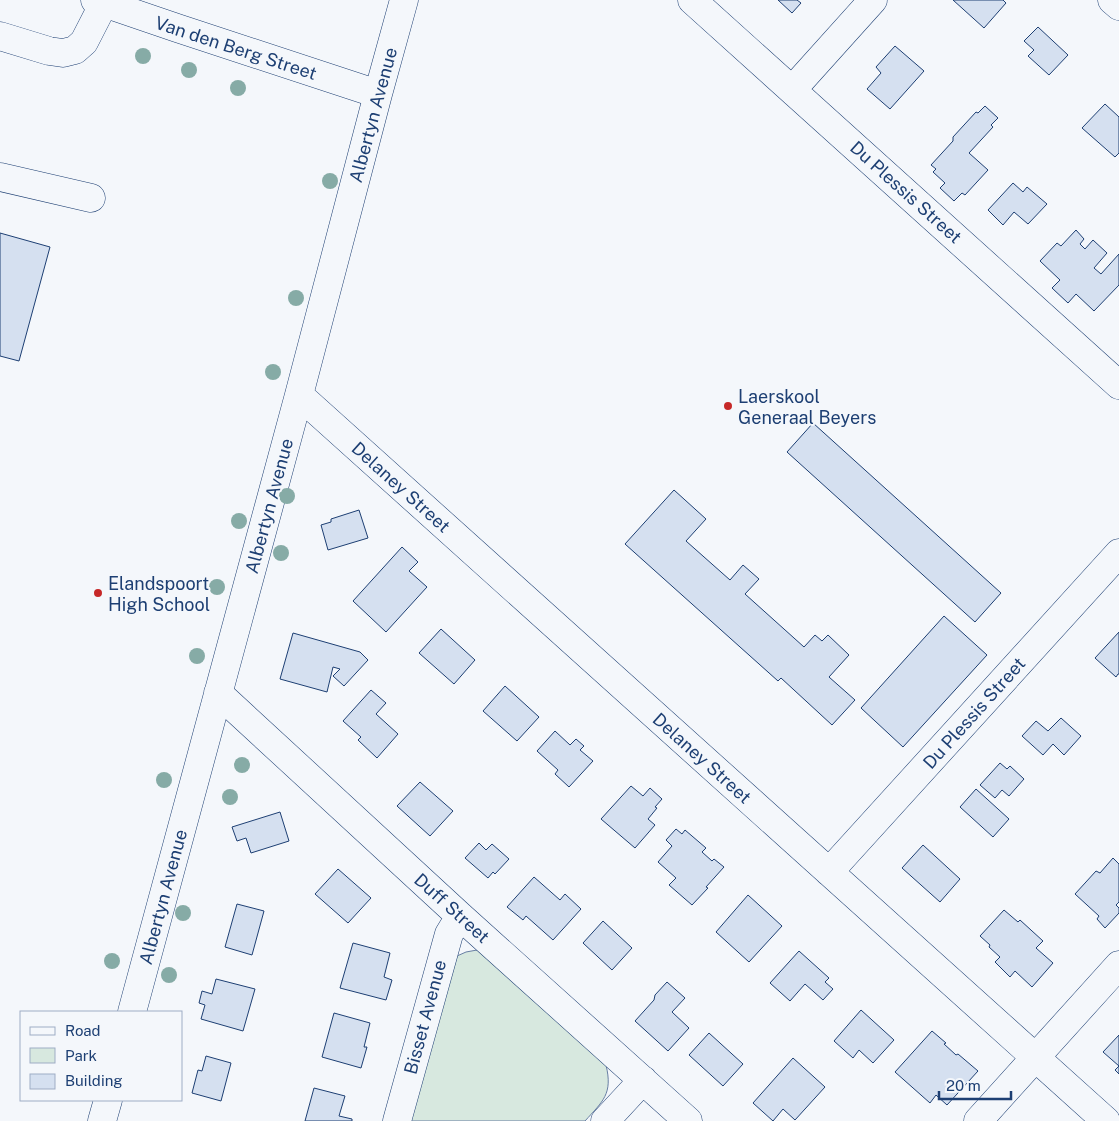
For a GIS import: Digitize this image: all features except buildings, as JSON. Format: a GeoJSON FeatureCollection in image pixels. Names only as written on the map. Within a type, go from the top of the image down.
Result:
{"type":"FeatureCollection","features":[{"type":"Feature","properties":{"kind":"street","name":"Albertyn Avenue"},"geometry":{"type":"LineString","coordinates":[[132,1011],[404,0]]}},
{"type":"Feature","properties":{"kind":"street","name":"Du Plessis Street"},"geometry":{"type":"LineString","coordinates":[[692,0],[1119,385]]}},
{"type":"Feature","properties":{"kind":"street"},"geometry":{"type":"LineString","coordinates":[[792,90],[873,0]]}},
{"type":"Feature","properties":{"kind":"street"},"geometry":{"type":"LineString","coordinates":[[1112,0],[1119,6]]}},
{"type":"Feature","properties":{"kind":"street","name":"Van den Berg Street"},"geometry":{"type":"LineString","coordinates":[[100,1],[378,94]]}},
{"type":"Feature","properties":{"kind":"street"},"geometry":{"type":"LineString","coordinates":[[0,36],[49,51],[63,53],[75,50],[84,42],[100,1]]}},
{"type":"Feature","properties":{"kind":"street"},"geometry":{"type":"LineString","coordinates":[[0,176],[91,198]]}},
{"type":"Feature","properties":{"kind":"street","name":"Delaney Street"},"geometry":{"type":"LineString","coordinates":[[299,395],[1106,1121]]}},
{"type":"Feature","properties":{"kind":"street","name":"Du Plessis Street"},"geometry":{"type":"LineString","coordinates":[[829,872],[1119,553]]}},
{"type":"Feature","properties":{"kind":"street","name":"Duff Street"},"geometry":{"type":"LineString","coordinates":[[218,693],[460,916],[688,1121]]}},
{"type":"Feature","properties":{"kind":"street","name":"Bisset Avenue"},"geometry":{"type":"LineString","coordinates":[[397,1121],[446,942],[460,916]]}},
{"type":"Feature","properties":{"kind":"street"},"geometry":{"type":"LineString","coordinates":[[978,1121],[1119,965]]}},
{"type":"Feature","properties":{"kind":"street"},"geometry":{"type":"LineString","coordinates":[[605,1121],[643,1080]]}},
{"type":"Feature","properties":{"kind":"street"},"geometry":{"type":"LineString","coordinates":[[102,1121],[108,1101]]}},
{"type":"Feature","properties":{"kind":"green space"},"geometry":{"type":"Polygon","coordinates":[[[477,950],[489,955],[606,1065],[608,1083],[605,1096],[585,1121],[410,1121],[457,956],[477,950]]]}},
{"type":"Feature","properties":{"kind":"place","name":"Laerskool Generaal Beyers"},"geometry":{"type":"Point","coordinates":[728,406]}},
{"type":"Feature","properties":{"kind":"place","name":"Elandspoort High School"},"geometry":{"type":"Point","coordinates":[98,593]}}]}
